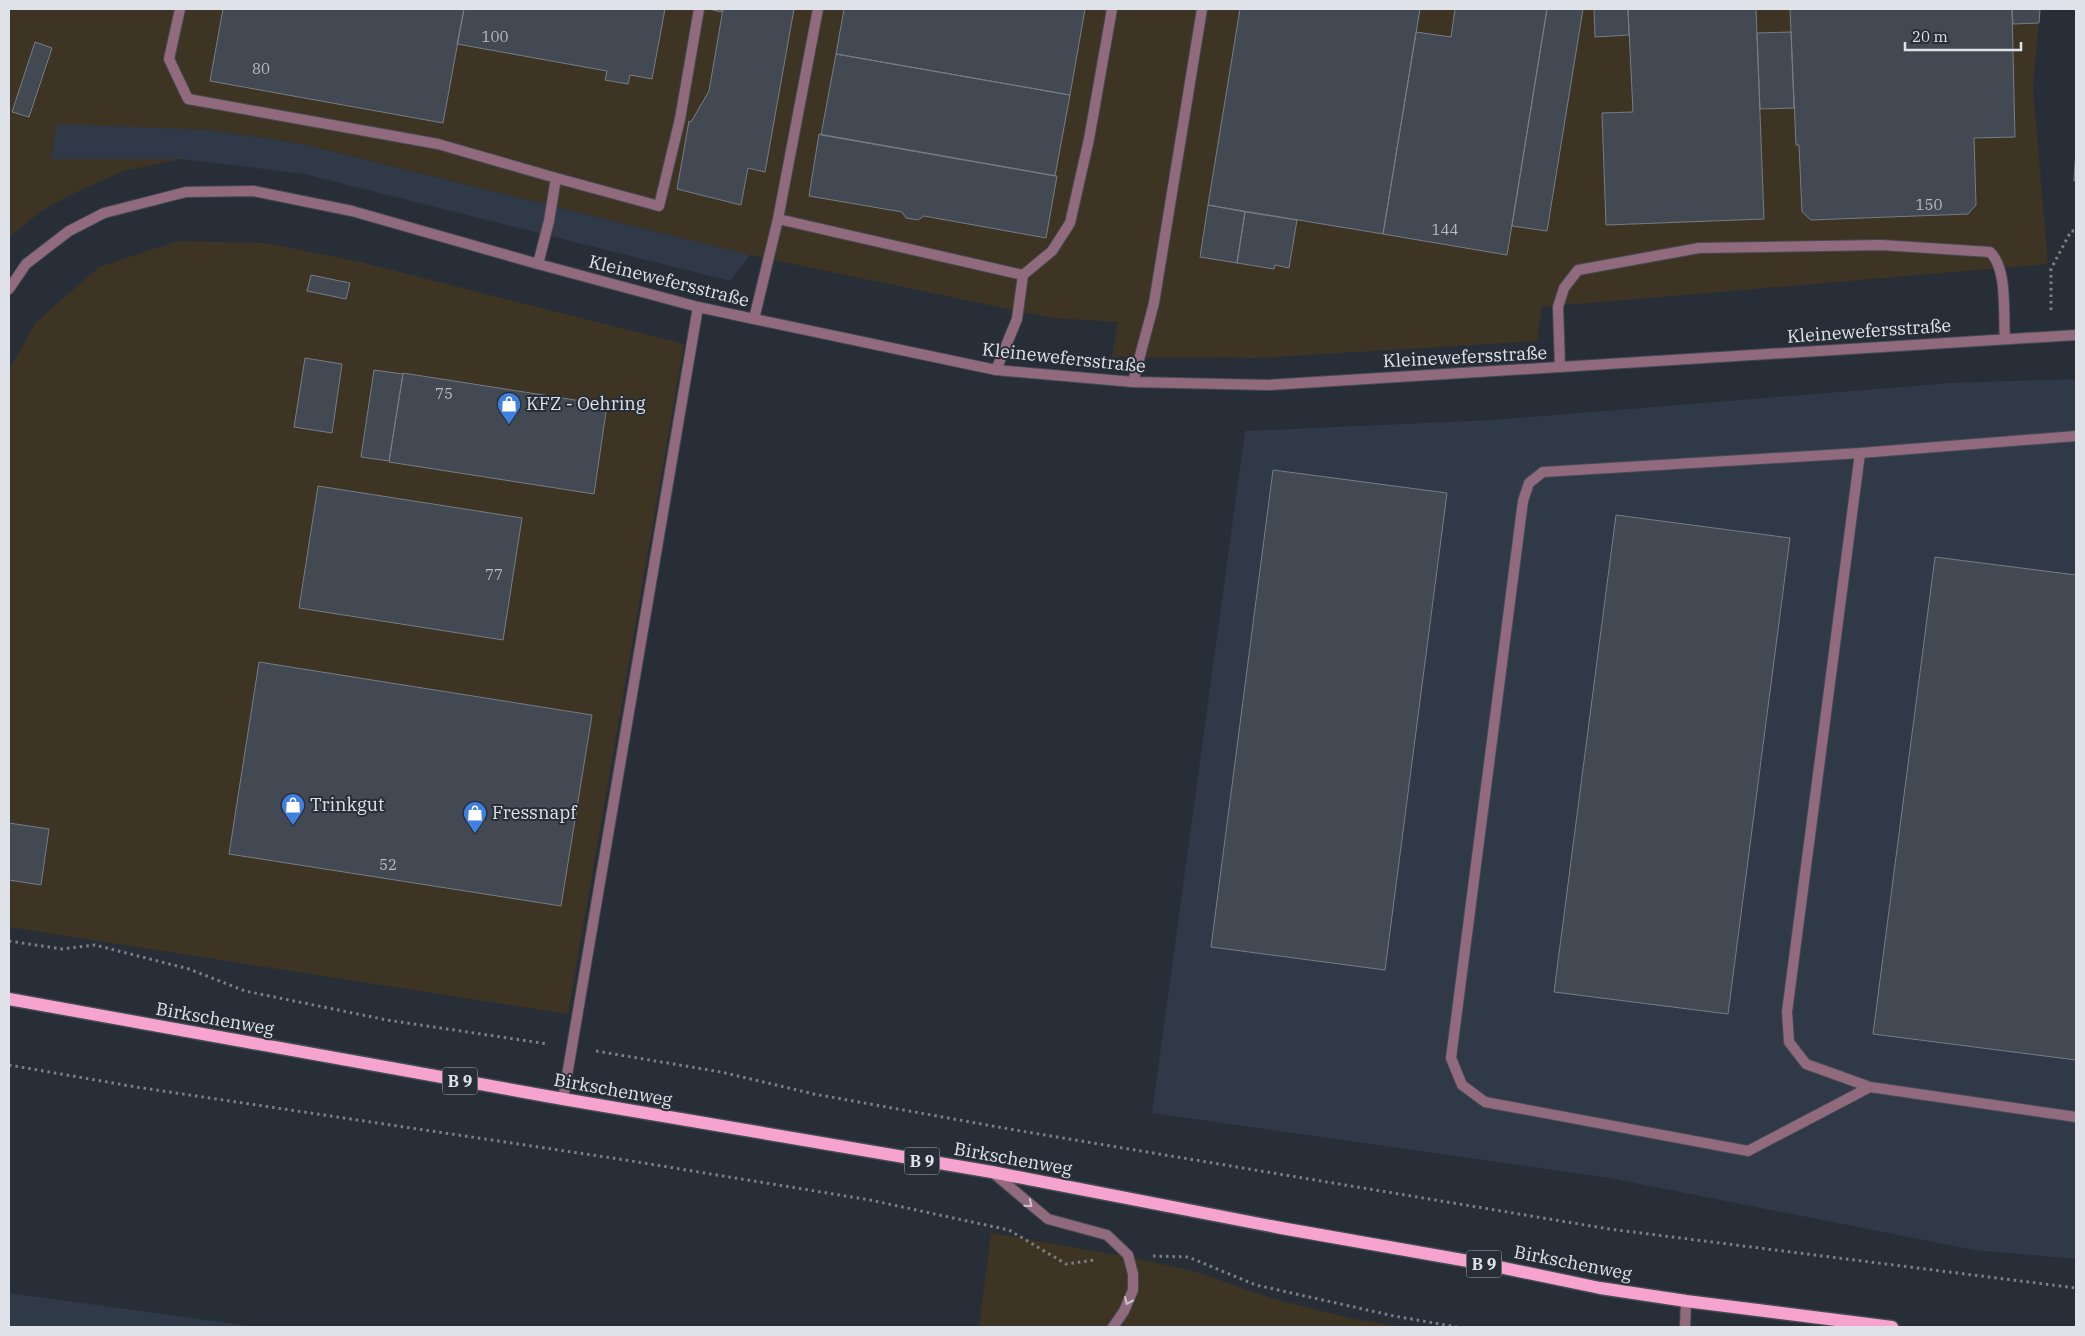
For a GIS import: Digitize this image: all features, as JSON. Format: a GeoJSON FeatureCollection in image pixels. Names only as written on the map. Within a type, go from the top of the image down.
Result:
{"type":"FeatureCollection","features":[{"type":"Feature","properties":{"kind":"main road","name":"Birkschenweg"},"geometry":{"type":"LineString","coordinates":[[9,1000],[563,1099],[992,1172],[1280,1228],[1485,1264],[1600,1288],[1686,1301],[1892,1327]]}},
{"type":"Feature","properties":{"kind":"street"},"geometry":{"type":"LineString","coordinates":[[180,9],[169,59],[188,99],[438,144],[660,206],[680,119],[699,9]]}},
{"type":"Feature","properties":{"kind":"street"},"geometry":{"type":"LineString","coordinates":[[754,319],[778,219],[818,9]]}},
{"type":"Feature","properties":{"kind":"street"},"geometry":{"type":"LineString","coordinates":[[996,370],[1017,318],[1023,275],[1052,251],[1070,223],[1089,139],[1112,9]]}},
{"type":"Feature","properties":{"kind":"street"},"geometry":{"type":"LineString","coordinates":[[1133,382],[1154,303],[1202,9]]}},
{"type":"Feature","properties":{"kind":"street"},"geometry":{"type":"LineString","coordinates":[[538,264],[550,221],[556,178]]}},
{"type":"Feature","properties":{"kind":"street","name":"Kleinewefersstraße"},"geometry":{"type":"LineString","coordinates":[[9,289],[26,264],[69,231],[104,213],[186,192],[252,191],[352,210],[538,264],[698,307],[996,370],[1133,382],[1268,385],[2076,334]]}},
{"type":"Feature","properties":{"kind":"street"},"geometry":{"type":"LineString","coordinates":[[778,219],[1023,275]]}},
{"type":"Feature","properties":{"kind":"street"},"geometry":{"type":"LineString","coordinates":[[1560,367],[1558,306],[1564,288],[1578,270],[1699,248],[1881,245],[1990,252],[1997,259],[2001,272],[2004,339]]}},
{"type":"Feature","properties":{"kind":"street"},"geometry":{"type":"LineString","coordinates":[[563,1099],[698,307]]}},
{"type":"Feature","properties":{"kind":"street"},"geometry":{"type":"LineString","coordinates":[[1870,1087],[1748,1151],[1485,1102],[1462,1084],[1451,1058],[1523,501],[1529,483],[1543,472],[1860,453],[2076,436]]}},
{"type":"Feature","properties":{"kind":"street"},"geometry":{"type":"LineString","coordinates":[[1860,453],[1786,1012],[1788,1042],[1806,1064],[1870,1087],[2076,1117]]}},
{"type":"Feature","properties":{"kind":"street"},"geometry":{"type":"LineString","coordinates":[[992,1172],[1048,1219],[1106,1235],[1128,1255],[1133,1274],[1133,1290],[1124,1311],[1113,1327]]}},
{"type":"Feature","properties":{"kind":"street"},"geometry":{"type":"LineString","coordinates":[[1685,1327],[1686,1301]]}},
{"type":"Feature","properties":{"kind":"path"},"geometry":{"type":"LineString","coordinates":[[2051,336],[2051,269],[2072,231],[2076,230]]}},
{"type":"Feature","properties":{"kind":"path"},"geometry":{"type":"LineString","coordinates":[[9,941],[62,949],[95,945],[189,969],[245,991],[387,1020],[571,1047],[721,1072],[814,1094],[1005,1128],[1609,1229],[2076,1288]]}},
{"type":"Feature","properties":{"kind":"path"},"geometry":{"type":"LineString","coordinates":[[9,1064],[136,1087],[619,1159],[870,1200],[1009,1230],[1066,1264],[1128,1255],[1188,1257],[1256,1285],[1394,1316],[1457,1327]]}},
{"type":"Feature","properties":{"kind":"shaded area"},"geometry":{"type":"Polygon","coordinates":[[[9,9],[2040,9],[2033,88],[2048,264],[1542,307],[1537,341],[1256,358],[1112,357],[1118,322],[1052,318],[750,255],[298,143],[209,130],[57,125],[51,159],[182,159],[123,171],[68,196],[43,210],[9,237],[9,9]]]}},
{"type":"Feature","properties":{"kind":"shaded area"},"geometry":{"type":"Polygon","coordinates":[[[57,124],[209,130],[298,143],[750,255],[730,281],[304,174],[182,159],[51,159],[57,124]]]}},
{"type":"Feature","properties":{"kind":"shaded area"},"geometry":{"type":"Polygon","coordinates":[[[178,241],[266,243],[360,262],[684,344],[568,1014],[9,927],[9,371],[35,323],[99,267],[178,241]]]}},
{"type":"Feature","properties":{"kind":"shaded area"},"geometry":{"type":"Polygon","coordinates":[[[2076,379],[2076,1259],[1974,1250],[1610,1178],[1152,1113],[1245,431],[1493,420],[1950,383],[2076,379]]]}},
{"type":"Feature","properties":{"kind":"shaded area"},"geometry":{"type":"Polygon","coordinates":[[[991,1233],[1134,1258],[1193,1271],[1271,1298],[1354,1319],[1402,1327],[979,1327],[991,1233]]]}},
{"type":"Feature","properties":{"kind":"shaded area"},"geometry":{"type":"Polygon","coordinates":[[[9,1293],[257,1327],[9,1327],[9,1293]]]}},
{"type":"Feature","properties":{"kind":"building"},"geometry":{"type":"Polygon","coordinates":[[[223,9],[464,9],[443,123],[210,81],[223,9]]]}},
{"type":"Feature","properties":{"kind":"building"},"geometry":{"type":"Polygon","coordinates":[[[464,9],[665,9],[652,79],[630,75],[628,84],[605,80],[607,71],[457,44],[464,9]]]}},
{"type":"Feature","properties":{"kind":"building"},"geometry":{"type":"Polygon","coordinates":[[[709,9],[722,9],[721,12],[709,9]]]}},
{"type":"Feature","properties":{"kind":"building"},"geometry":{"type":"Polygon","coordinates":[[[723,9],[794,9],[765,172],[748,168],[741,205],[677,189],[689,121],[691,122],[709,91],[723,9]]]}},
{"type":"Feature","properties":{"kind":"building"},"geometry":{"type":"Polygon","coordinates":[[[844,9],[1085,9],[1070,95],[836,54],[844,9]]]}},
{"type":"Feature","properties":{"kind":"building"},"geometry":{"type":"Polygon","coordinates":[[[1240,9],[1420,9],[1383,234],[1208,205],[1240,9]]]}},
{"type":"Feature","properties":{"kind":"building"},"geometry":{"type":"Polygon","coordinates":[[[1455,9],[1547,9],[1507,255],[1383,234],[1416,32],[1451,37],[1455,9]]]}},
{"type":"Feature","properties":{"kind":"building"},"geometry":{"type":"Polygon","coordinates":[[[1547,9],[1583,9],[1547,231],[1512,226],[1547,9]]]}},
{"type":"Feature","properties":{"kind":"building"},"geometry":{"type":"Polygon","coordinates":[[[1594,9],[1628,9],[1629,35],[1595,37],[1594,9]]]}},
{"type":"Feature","properties":{"kind":"building"},"geometry":{"type":"Polygon","coordinates":[[[1628,9],[1756,9],[1764,219],[1606,225],[1602,113],[1633,112],[1628,9]]]}},
{"type":"Feature","properties":{"kind":"building"},"geometry":{"type":"Polygon","coordinates":[[[1790,9],[2012,9],[2015,137],[1974,138],[1976,205],[1968,214],[1811,220],[1802,212],[1799,145],[1796,145],[1790,9]]]}},
{"type":"Feature","properties":{"kind":"building"},"geometry":{"type":"Polygon","coordinates":[[[2012,9],[2040,9],[2039,23],[2013,24],[2012,9]]]}},
{"type":"Feature","properties":{"kind":"building"},"geometry":{"type":"Polygon","coordinates":[[[1791,32],[1794,108],[1760,109],[1757,33],[1791,32]]]}},
{"type":"Feature","properties":{"kind":"building"},"geometry":{"type":"Polygon","coordinates":[[[35,42],[52,48],[29,117],[12,112],[35,42]]]}},
{"type":"Feature","properties":{"kind":"building"},"geometry":{"type":"Polygon","coordinates":[[[836,54],[1070,95],[1055,176],[821,135],[836,54]]]}},
{"type":"Feature","properties":{"kind":"building"},"geometry":{"type":"Polygon","coordinates":[[[819,134],[1057,176],[1046,238],[924,216],[918,220],[906,218],[902,212],[809,196],[819,134]]]}},
{"type":"Feature","properties":{"kind":"building"},"geometry":{"type":"Polygon","coordinates":[[[2076,149],[2076,181],[2074,181],[2076,149]]]}},
{"type":"Feature","properties":{"kind":"building"},"geometry":{"type":"Polygon","coordinates":[[[1208,205],[1245,212],[1237,263],[1200,257],[1208,205]]]}},
{"type":"Feature","properties":{"kind":"building"},"geometry":{"type":"Polygon","coordinates":[[[1245,212],[1297,220],[1289,268],[1275,265],[1274,269],[1237,263],[1245,212]]]}},
{"type":"Feature","properties":{"kind":"building"},"geometry":{"type":"Polygon","coordinates":[[[311,275],[350,283],[346,299],[307,291],[311,275]]]}},
{"type":"Feature","properties":{"kind":"building"},"geometry":{"type":"Polygon","coordinates":[[[305,358],[342,364],[332,433],[294,427],[305,358]]]}},
{"type":"Feature","properties":{"kind":"building"},"geometry":{"type":"Polygon","coordinates":[[[374,370],[403,374],[389,461],[361,457],[374,370]]]}},
{"type":"Feature","properties":{"kind":"building"},"geometry":{"type":"Polygon","coordinates":[[[403,373],[607,405],[594,494],[389,462],[403,373]]]}},
{"type":"Feature","properties":{"kind":"building"},"geometry":{"type":"Polygon","coordinates":[[[1273,470],[1447,493],[1385,970],[1211,947],[1273,470]]]}},
{"type":"Feature","properties":{"kind":"building"},"geometry":{"type":"Polygon","coordinates":[[[318,486],[522,518],[503,640],[299,608],[318,486]]]}},
{"type":"Feature","properties":{"kind":"building"},"geometry":{"type":"Polygon","coordinates":[[[1616,515],[1790,538],[1728,1014],[1554,992],[1616,515]]]}},
{"type":"Feature","properties":{"kind":"building"},"geometry":{"type":"Polygon","coordinates":[[[1935,557],[2076,575],[2076,1060],[1873,1034],[1935,557]]]}},
{"type":"Feature","properties":{"kind":"building"},"geometry":{"type":"Polygon","coordinates":[[[259,662],[592,715],[561,906],[229,854],[259,662]]]}},
{"type":"Feature","properties":{"kind":"building"},"geometry":{"type":"Polygon","coordinates":[[[9,823],[49,829],[41,885],[9,880],[9,823]]]}},
{"type":"Feature","properties":{"kind":"place","name":"KFZ - Oehring"},"geometry":{"type":"Point","coordinates":[509,425]}},
{"type":"Feature","properties":{"kind":"place","name":"Trinkgut"},"geometry":{"type":"Point","coordinates":[293,826]}},
{"type":"Feature","properties":{"kind":"place","name":"Fressnapf"},"geometry":{"type":"Point","coordinates":[475,834]}}]}
